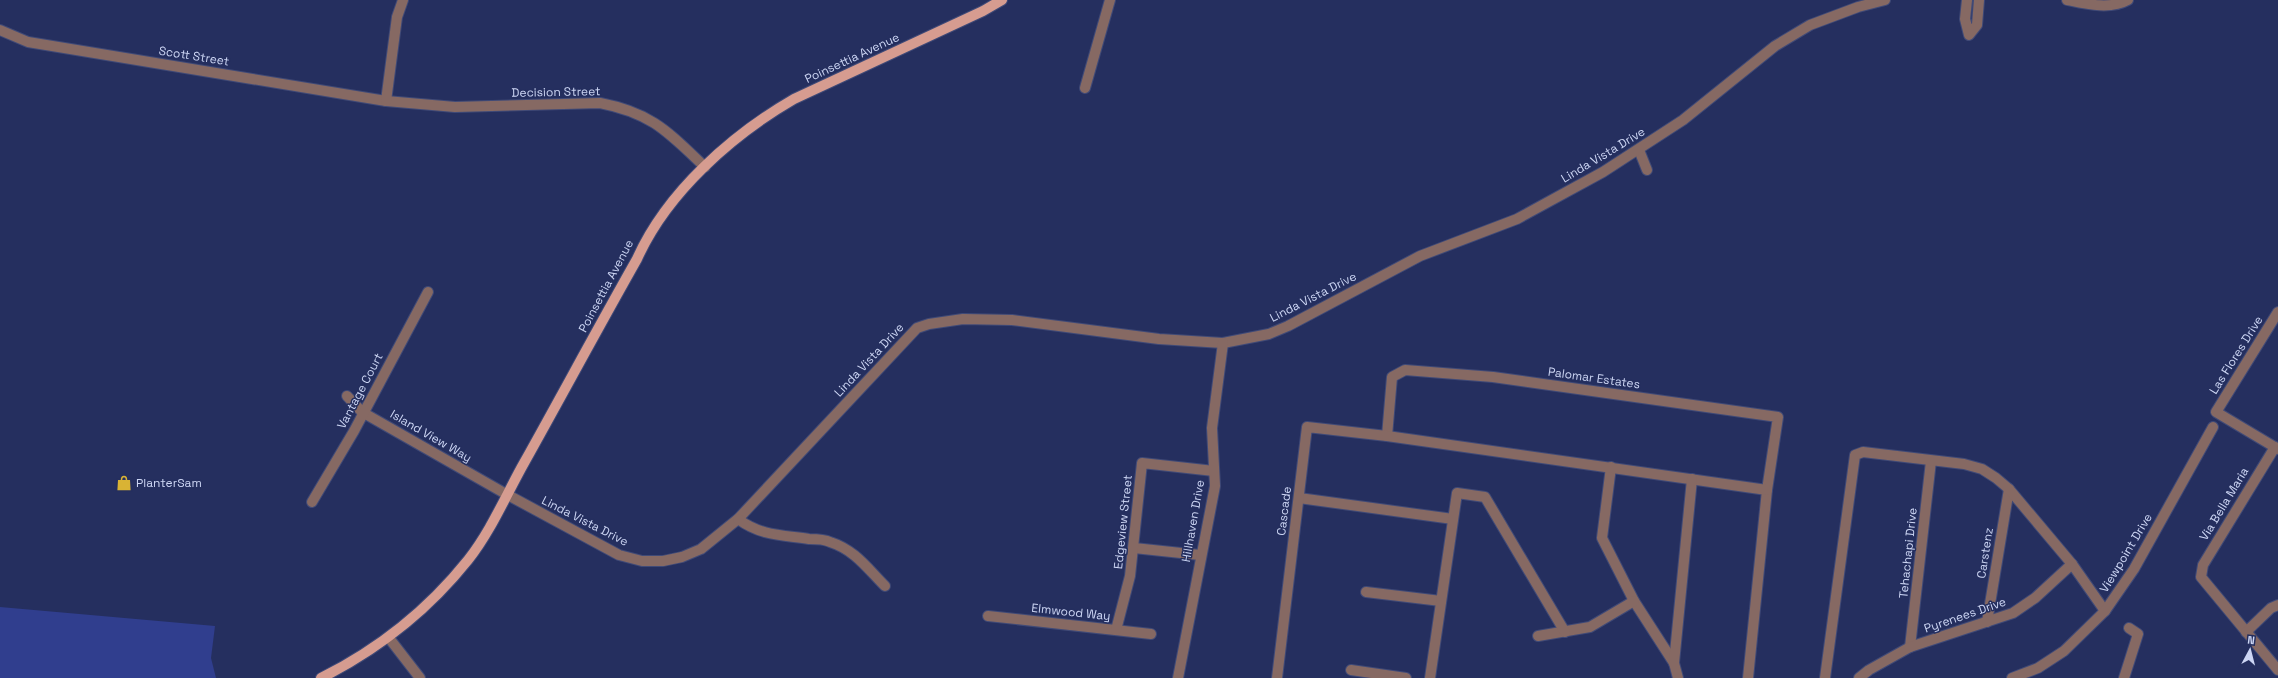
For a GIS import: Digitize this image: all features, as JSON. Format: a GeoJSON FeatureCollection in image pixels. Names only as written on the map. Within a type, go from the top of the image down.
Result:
{"type":"FeatureCollection","features":[{"type":"Feature","properties":{"kind":"main road","name":"Poinsettia Avenue"},"geometry":{"type":"LineString","coordinates":[[321,678],[349,664],[389,638],[428,605],[469,559],[637,259],[646,239],[683,190],[705,167],[724,149],[768,114],[794,99],[983,11],[1002,0]]}},
{"type":"Feature","properties":{"kind":"street"},"geometry":{"type":"LineString","coordinates":[[386,100],[397,17],[403,0]]}},
{"type":"Feature","properties":{"kind":"street"},"geometry":{"type":"LineString","coordinates":[[1085,88],[1110,0]]}},
{"type":"Feature","properties":{"kind":"street","name":"Linda Vista Drive"},"geometry":{"type":"LineString","coordinates":[[506,494],[619,555],[642,561],[663,561],[682,557],[701,550],[738,519],[910,334],[929,324],[963,320],[1012,320],[1159,339],[1223,343],[1269,334],[1288,326],[1420,256],[1517,219],[1603,172],[1639,150],[1683,120],[1775,46],[1808,26],[1858,7],[1885,0]]}},
{"type":"Feature","properties":{"kind":"street"},"geometry":{"type":"LineString","coordinates":[[1967,0],[1965,19],[1969,35],[1978,25],[1980,0]]}},
{"type":"Feature","properties":{"kind":"street"},"geometry":{"type":"LineString","coordinates":[[2067,0],[2099,5],[2121,4],[2128,0]]}},
{"type":"Feature","properties":{"kind":"street","name":"Scott Street"},"geometry":{"type":"LineString","coordinates":[[0,30],[28,42],[386,100]]}},
{"type":"Feature","properties":{"kind":"street","name":"Decision Street"},"geometry":{"type":"LineString","coordinates":[[386,100],[455,107],[600,103],[623,107],[648,117],[666,131],[705,167]]}},
{"type":"Feature","properties":{"kind":"street"},"geometry":{"type":"LineString","coordinates":[[1639,150],[1647,170]]}},
{"type":"Feature","properties":{"kind":"street","name":"Vantage Court"},"geometry":{"type":"LineString","coordinates":[[312,502],[428,292]]}},
{"type":"Feature","properties":{"kind":"street","name":"Las Flores Drive"},"geometry":{"type":"LineString","coordinates":[[2276,448],[2216,412],[2278,312]]}},
{"type":"Feature","properties":{"kind":"street","name":"Hillhaven Drive"},"geometry":{"type":"LineString","coordinates":[[1178,678],[1200,555],[1215,486],[1212,428],[1223,343]]}},
{"type":"Feature","properties":{"kind":"street","name":"Palomar Estates"},"geometry":{"type":"LineString","coordinates":[[1388,436],[1392,377],[1406,370],[1493,376],[1778,417],[1767,490]]}},
{"type":"Feature","properties":{"kind":"street","name":"Island View Way"},"geometry":{"type":"LineString","coordinates":[[347,396],[362,412],[506,494]]}},
{"type":"Feature","properties":{"kind":"street","name":"Cascade"},"geometry":{"type":"LineString","coordinates":[[1277,678],[1307,426],[1388,436]]}},
{"type":"Feature","properties":{"kind":"street","name":"Viewpoint Drive"},"geometry":{"type":"LineString","coordinates":[[2012,678],[2038,668],[2064,651],[2105,611],[2134,569],[2213,427]]}},
{"type":"Feature","properties":{"kind":"street"},"geometry":{"type":"LineString","coordinates":[[1388,436],[1767,490],[1748,678]]}},
{"type":"Feature","properties":{"kind":"street","name":"Via Bella Maria"},"geometry":{"type":"LineString","coordinates":[[2246,632],[2201,577],[2203,565],[2276,448]]}},
{"type":"Feature","properties":{"kind":"street"},"geometry":{"type":"LineString","coordinates":[[1825,678],[1855,455],[1863,452],[1964,464],[1982,469],[2009,489],[2072,564],[2105,611]]}},
{"type":"Feature","properties":{"kind":"street","name":"Tehachapi Drive"},"geometry":{"type":"LineString","coordinates":[[1910,647],[1931,461]]}},
{"type":"Feature","properties":{"kind":"street","name":"Edgeview Street"},"geometry":{"type":"LineString","coordinates":[[1116,630],[1130,576],[1142,463],[1214,471]]}},
{"type":"Feature","properties":{"kind":"street"},"geometry":{"type":"LineString","coordinates":[[1611,468],[1602,538],[1634,601],[1674,663],[1678,678]]}},
{"type":"Feature","properties":{"kind":"street"},"geometry":{"type":"LineString","coordinates":[[1674,663],[1692,479]]}},
{"type":"Feature","properties":{"kind":"street","name":"Carstenz"},"geometry":{"type":"LineString","coordinates":[[1987,622],[2009,489]]}},
{"type":"Feature","properties":{"kind":"street"},"geometry":{"type":"LineString","coordinates":[[1430,678],[1457,493],[1486,497],[1565,632]]}},
{"type":"Feature","properties":{"kind":"street"},"geometry":{"type":"LineString","coordinates":[[1299,498],[1453,519]]}},
{"type":"Feature","properties":{"kind":"street"},"geometry":{"type":"LineString","coordinates":[[738,519],[750,528],[762,533],[829,541],[846,549],[864,562],[885,586]]}},
{"type":"Feature","properties":{"kind":"street"},"geometry":{"type":"LineString","coordinates":[[1134,548],[1200,555]]}},
{"type":"Feature","properties":{"kind":"street","name":"Pyrenees Drive"},"geometry":{"type":"LineString","coordinates":[[1859,678],[1869,670],[1910,647],[2013,613],[2034,598],[2072,564]]}},
{"type":"Feature","properties":{"kind":"street"},"geometry":{"type":"LineString","coordinates":[[1366,592],[1441,601]]}},
{"type":"Feature","properties":{"kind":"street"},"geometry":{"type":"LineString","coordinates":[[1538,636],[1590,627],[1634,601]]}},
{"type":"Feature","properties":{"kind":"street"},"geometry":{"type":"LineString","coordinates":[[2278,605],[2271,608],[2246,632],[2278,670]]}},
{"type":"Feature","properties":{"kind":"street","name":"Elmwood Way"},"geometry":{"type":"LineString","coordinates":[[988,616],[1151,634]]}},
{"type":"Feature","properties":{"kind":"street"},"geometry":{"type":"LineString","coordinates":[[2124,678],[2138,634],[2129,628]]}},
{"type":"Feature","properties":{"kind":"street"},"geometry":{"type":"LineString","coordinates":[[389,638],[420,678]]}},
{"type":"Feature","properties":{"kind":"street"},"geometry":{"type":"LineString","coordinates":[[1351,670],[1406,678]]}},
{"type":"Feature","properties":{"kind":"shaded area"},"geometry":{"type":"Polygon","coordinates":[[[0,607],[215,626],[211,658],[216,678],[0,678],[0,607]]]}},
{"type":"Feature","properties":{"kind":"place","name":"PlanterSam"},"geometry":{"type":"Point","coordinates":[124,483]}}]}
